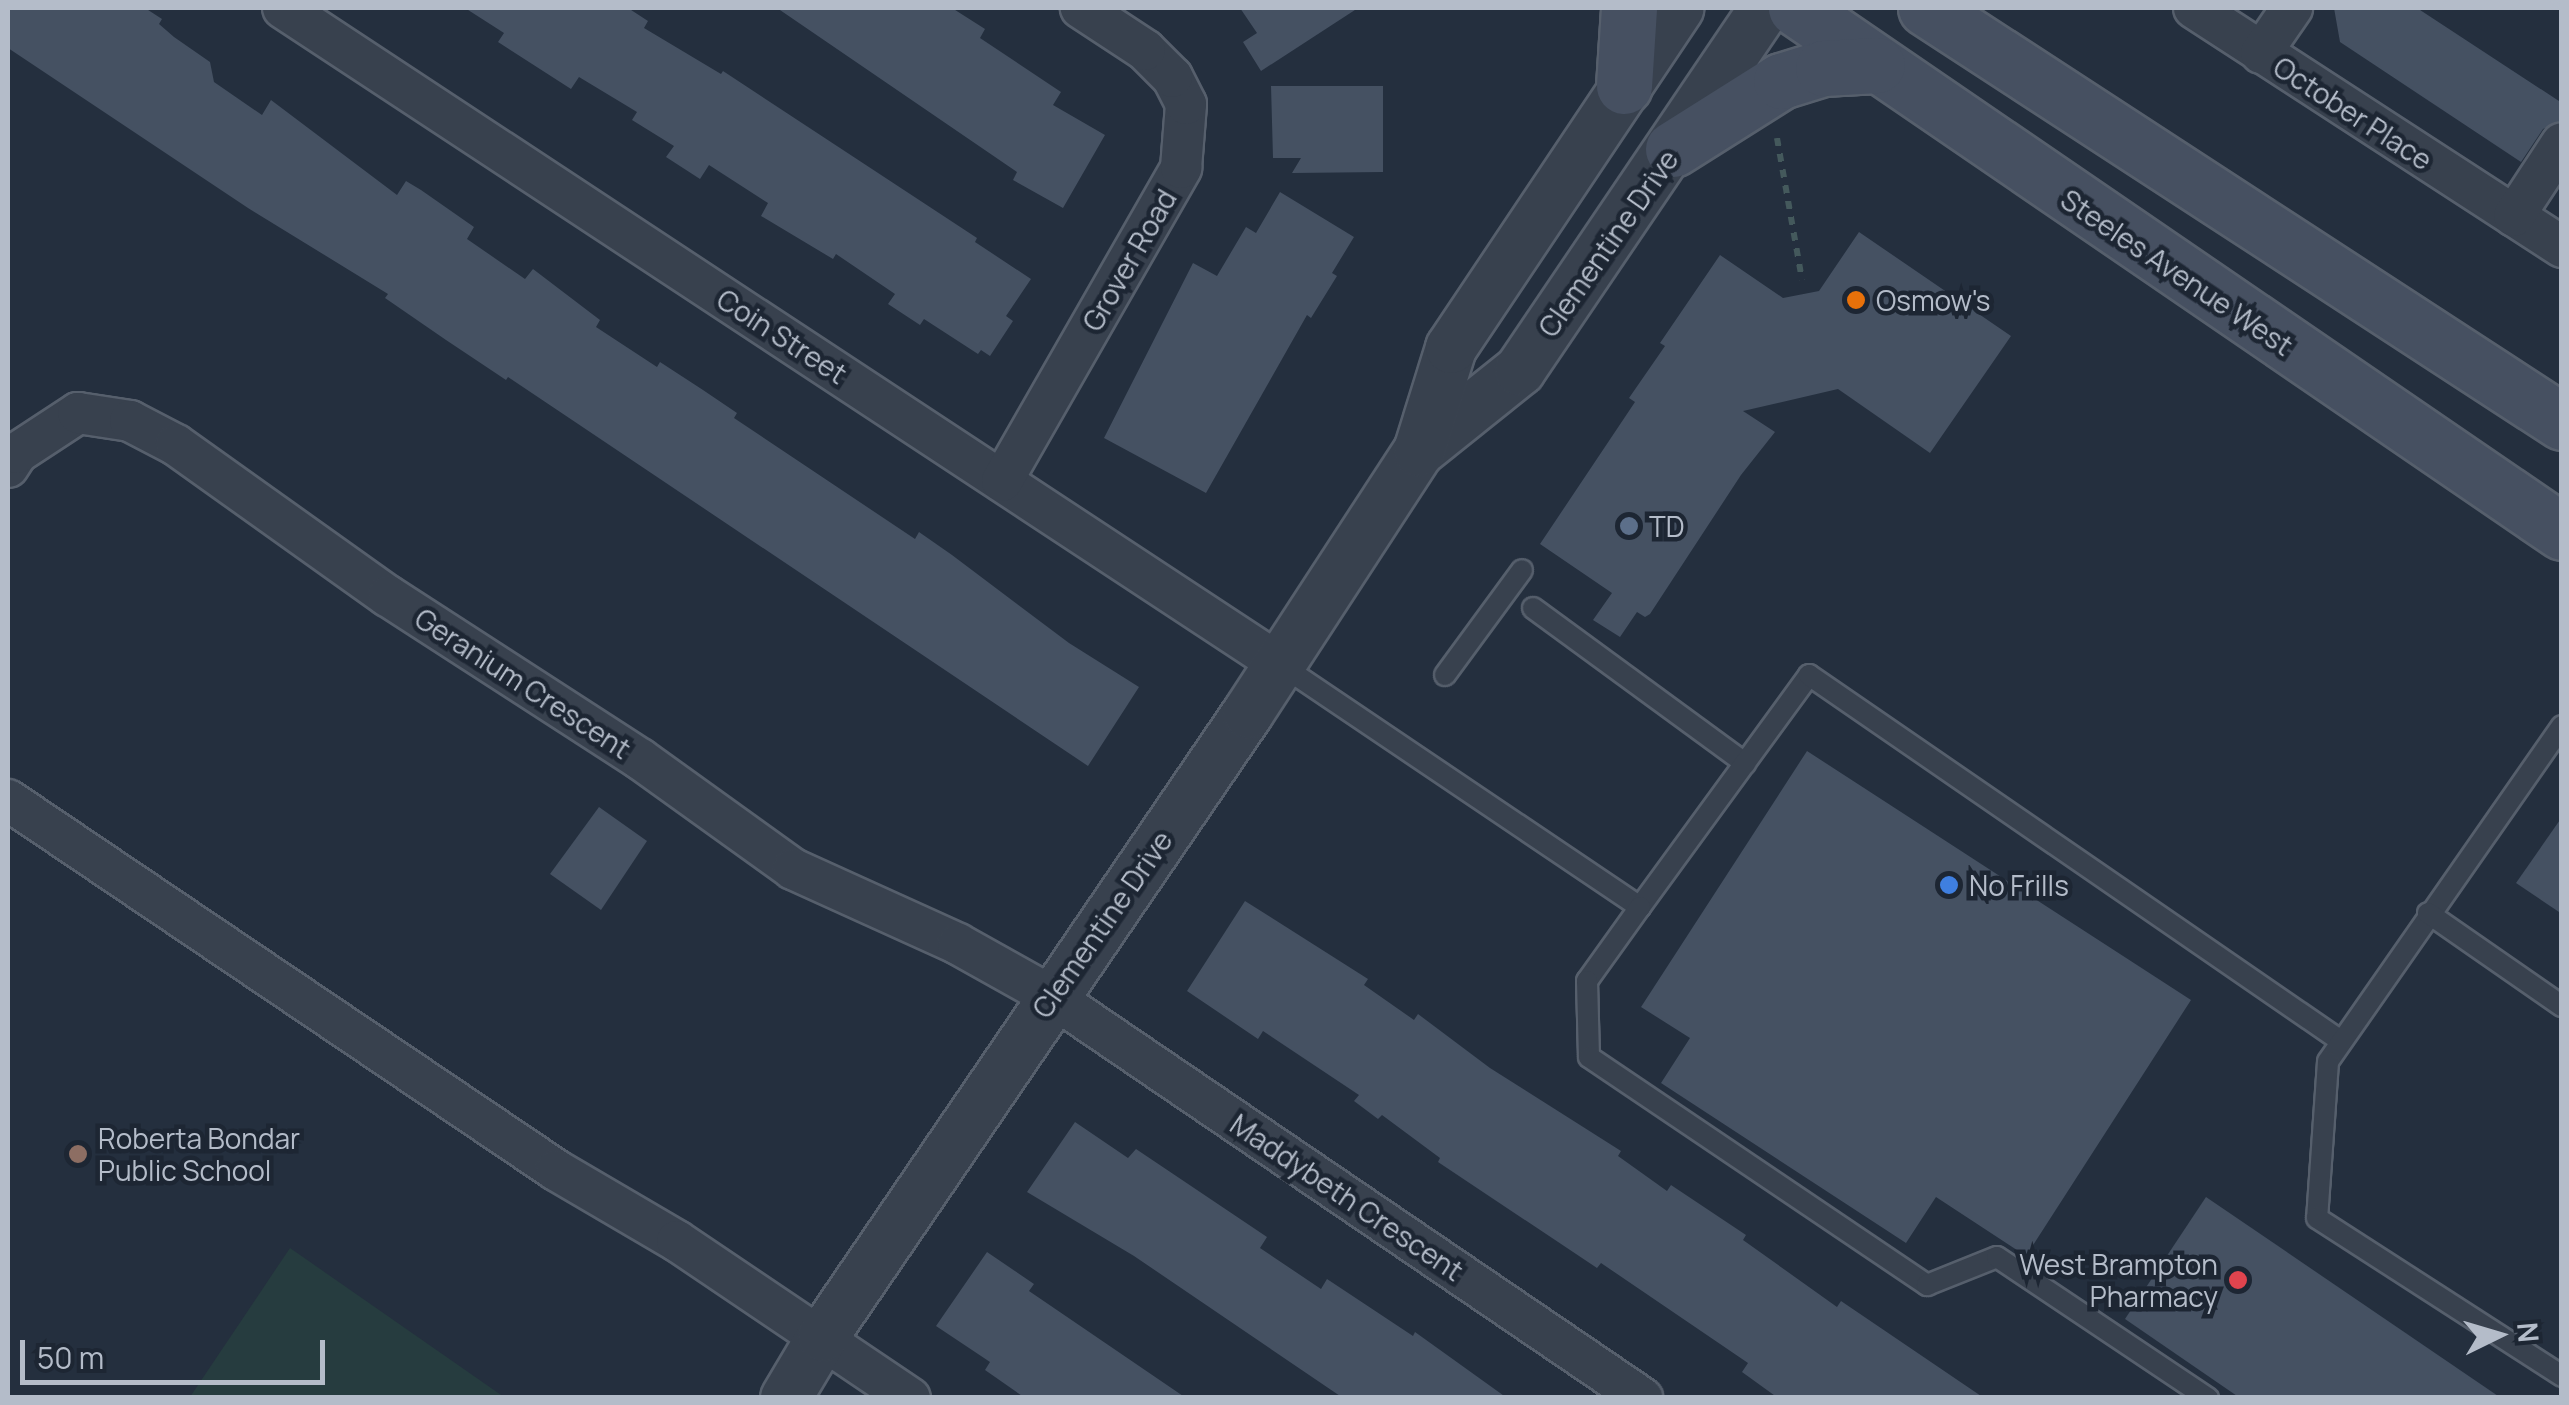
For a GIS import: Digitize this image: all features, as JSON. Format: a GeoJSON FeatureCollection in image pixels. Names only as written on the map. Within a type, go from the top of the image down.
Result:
{"type":"FeatureCollection","features":[{"type":"Feature","properties":{"kind":"main road"},"geometry":{"type":"LineString","coordinates":[[1624,86],[1629,8]]}},
{"type":"Feature","properties":{"kind":"main road","name":"Steeles Avenue West"},"geometry":{"type":"LineString","coordinates":[[1796,8],[2562,532]]}},
{"type":"Feature","properties":{"kind":"main road"},"geometry":{"type":"LineString","coordinates":[[1926,8],[1958,24],[2562,422]]}},
{"type":"Feature","properties":{"kind":"main road"},"geometry":{"type":"LineString","coordinates":[[1672,149],[1781,81],[1823,68],[1878,66]]}},
{"type":"Feature","properties":{"kind":"street","name":"Coin Street"},"geometry":{"type":"LineString","coordinates":[[283,8],[1281,664]]}},
{"type":"Feature","properties":{"kind":"street","name":"Grover Road"},"geometry":{"type":"LineString","coordinates":[[1002,481],[1181,168],[1186,104],[1172,77],[1145,50],[1081,8]]}},
{"type":"Feature","properties":{"kind":"street","name":"Clementine Drive"},"geometry":{"type":"LineString","coordinates":[[786,1398],[822,1336],[1281,664],[1419,452],[1451,348],[1679,8]]}},
{"type":"Feature","properties":{"kind":"street","name":"Clementine Drive"},"geometry":{"type":"LineString","coordinates":[[1419,452],[1520,370],[1765,8]]}},
{"type":"Feature","properties":{"kind":"street","name":"October Place"},"geometry":{"type":"LineString","coordinates":[[2194,8],[2562,247]]}},
{"type":"Feature","properties":{"kind":"street"},"geometry":{"type":"LineString","coordinates":[[2262,53],[2292,8]]}},
{"type":"Feature","properties":{"kind":"street"},"geometry":{"type":"LineString","coordinates":[[2514,216],[2562,143]]}},
{"type":"Feature","properties":{"kind":"street","name":"Geranium Crescent"},"geometry":{"type":"LineString","coordinates":[[8,467],[17,452],[78,413],[130,422],[176,445],[388,596],[640,759],[793,869],[958,944],[1051,996]]}},
{"type":"Feature","properties":{"kind":"street"},"geometry":{"type":"LineString","coordinates":[[8,800],[556,1170],[678,1241],[910,1398]]}},
{"type":"Feature","properties":{"kind":"street","name":"Maddybeth Crescent"},"geometry":{"type":"LineString","coordinates":[[1051,996],[1642,1398]]}},
{"type":"Feature","properties":{"kind":"lane"},"geometry":{"type":"LineString","coordinates":[[1445,676],[1522,570]]}},
{"type":"Feature","properties":{"kind":"lane"},"geometry":{"type":"LineString","coordinates":[[1533,608],[1744,763]]}},
{"type":"Feature","properties":{"kind":"lane"},"geometry":{"type":"LineString","coordinates":[[1281,664],[1640,907]]}},
{"type":"Feature","properties":{"kind":"lane"},"geometry":{"type":"LineString","coordinates":[[2208,1398],[1997,1256],[1927,1285],[1589,1057],[1588,981],[1809,675],[2341,1041]]}},
{"type":"Feature","properties":{"kind":"lane"},"geometry":{"type":"LineString","coordinates":[[2562,726],[2428,912],[2328,1062],[2317,1218],[2562,1376]]}},
{"type":"Feature","properties":{"kind":"lane"},"geometry":{"type":"LineString","coordinates":[[2428,912],[2562,1006]]}},
{"type":"Feature","properties":{"kind":"path"},"geometry":{"type":"LineString","coordinates":[[1775,125],[1802,280]]}},
{"type":"Feature","properties":{"kind":"green space"},"geometry":{"type":"Polygon","coordinates":[[[290,1248],[504,1397],[190,1397],[290,1248]]]}},
{"type":"Feature","properties":{"kind":"building"},"geometry":{"type":"Polygon","coordinates":[[[8,8],[145,8],[162,19],[159,24],[174,37],[210,62],[214,82],[262,115],[271,100],[397,195],[406,181],[421,190],[474,227],[467,239],[525,279],[533,269],[600,320],[596,327],[657,367],[660,362],[703,390],[737,413],[734,418],[915,539],[919,532],[952,555],[1069,643],[1139,687],[1088,766],[508,377],[506,380],[446,340],[385,298],[388,294],[248,208],[8,48],[8,8]]]}},
{"type":"Feature","properties":{"kind":"building"},"geometry":{"type":"Polygon","coordinates":[[[465,8],[628,8],[648,21],[644,28],[721,74],[723,71],[977,238],[975,242],[1031,279],[1006,316],[1013,321],[990,356],[981,350],[978,354],[924,319],[920,325],[888,304],[895,294],[836,254],[833,259],[761,216],[768,203],[709,165],[700,179],[666,157],[674,146],[632,120],[637,112],[579,77],[571,89],[498,42],[504,33],[465,8]]]}},
{"type":"Feature","properties":{"kind":"building"},"geometry":{"type":"Polygon","coordinates":[[[777,8],[952,8],[985,29],[980,38],[1061,92],[1053,105],[1105,135],[1063,208],[1013,180],[1017,172],[777,8]]]}},
{"type":"Feature","properties":{"kind":"building"},"geometry":{"type":"Polygon","coordinates":[[[1240,8],[1358,8],[1261,71],[1243,42],[1257,33],[1240,8]]]}},
{"type":"Feature","properties":{"kind":"building"},"geometry":{"type":"Polygon","coordinates":[[[2334,8],[2417,8],[2562,103],[2562,120],[2543,129],[2521,162],[2340,42],[2334,8]]]}},
{"type":"Feature","properties":{"kind":"building"},"geometry":{"type":"Polygon","coordinates":[[[1271,86],[1383,86],[1383,172],[1292,173],[1301,158],[1273,158],[1271,86]]]}},
{"type":"Feature","properties":{"kind":"building"},"geometry":{"type":"Polygon","coordinates":[[[1280,192],[1354,237],[1332,273],[1337,276],[1311,318],[1307,315],[1206,493],[1104,438],[1193,263],[1217,276],[1246,227],[1256,233],[1280,192]]]}},
{"type":"Feature","properties":{"kind":"building"},"geometry":{"type":"Polygon","coordinates":[[[1859,232],[2011,336],[1930,453],[1838,389],[1743,411],[1775,432],[1741,475],[1650,614],[1645,617],[1637,612],[1620,637],[1593,620],[1612,593],[1540,544],[1635,402],[1629,398],[1665,346],[1660,343],[1720,255],[1783,298],[1819,291],[1859,232]]]}},
{"type":"Feature","properties":{"kind":"building"},"geometry":{"type":"Polygon","coordinates":[[[1807,751],[2191,1000],[2026,1256],[1936,1197],[1906,1243],[1661,1083],[1690,1038],[1641,1007],[1807,751]]]}},
{"type":"Feature","properties":{"kind":"building"},"geometry":{"type":"Polygon","coordinates":[[[599,807],[647,841],[601,910],[550,874],[599,807]]]}},
{"type":"Feature","properties":{"kind":"building"},"geometry":{"type":"Polygon","coordinates":[[[2562,817],[2562,914],[2516,883],[2562,817]]]}},
{"type":"Feature","properties":{"kind":"building"},"geometry":{"type":"Polygon","coordinates":[[[1245,901],[1368,979],[1364,985],[1414,1020],[1418,1014],[1490,1068],[1621,1151],[1618,1156],[1667,1191],[1671,1185],[1746,1235],[1743,1240],[1837,1307],[1841,1301],[1984,1398],[1778,1398],[1742,1372],[1748,1363],[1601,1263],[1597,1268],[1438,1162],[1440,1158],[1382,1115],[1378,1119],[1354,1101],[1359,1095],[1263,1031],[1258,1039],[1187,991],[1245,901]]]}},
{"type":"Feature","properties":{"kind":"building"},"geometry":{"type":"Polygon","coordinates":[[[1075,1122],[1128,1158],[1136,1149],[1267,1237],[1260,1248],[1321,1289],[1327,1279],[1413,1336],[1415,1332],[1507,1398],[1343,1398],[1134,1256],[1027,1192],[1075,1122]]]}},
{"type":"Feature","properties":{"kind":"building"},"geometry":{"type":"Polygon","coordinates":[[[2206,1197],[2501,1398],[2240,1398],[2125,1319],[2206,1197]]]}},
{"type":"Feature","properties":{"kind":"building"},"geometry":{"type":"Polygon","coordinates":[[[987,1252],[1034,1284],[1029,1291],[1186,1398],[1025,1398],[985,1370],[990,1362],[936,1326],[987,1252]]]}},
{"type":"Feature","properties":{"kind":"place","name":"Osmow's"},"geometry":{"type":"Point","coordinates":[1856,300]}},
{"type":"Feature","properties":{"kind":"place","name":"TD"},"geometry":{"type":"Point","coordinates":[1629,526]}},
{"type":"Feature","properties":{"kind":"place","name":"No Frills"},"geometry":{"type":"Point","coordinates":[1949,885]}},
{"type":"Feature","properties":{"kind":"place","name":"Roberta Bondar Public School"},"geometry":{"type":"Point","coordinates":[78,1154]}},
{"type":"Feature","properties":{"kind":"place","name":"West Brampton Pharmacy"},"geometry":{"type":"Point","coordinates":[2238,1280]}}]}
